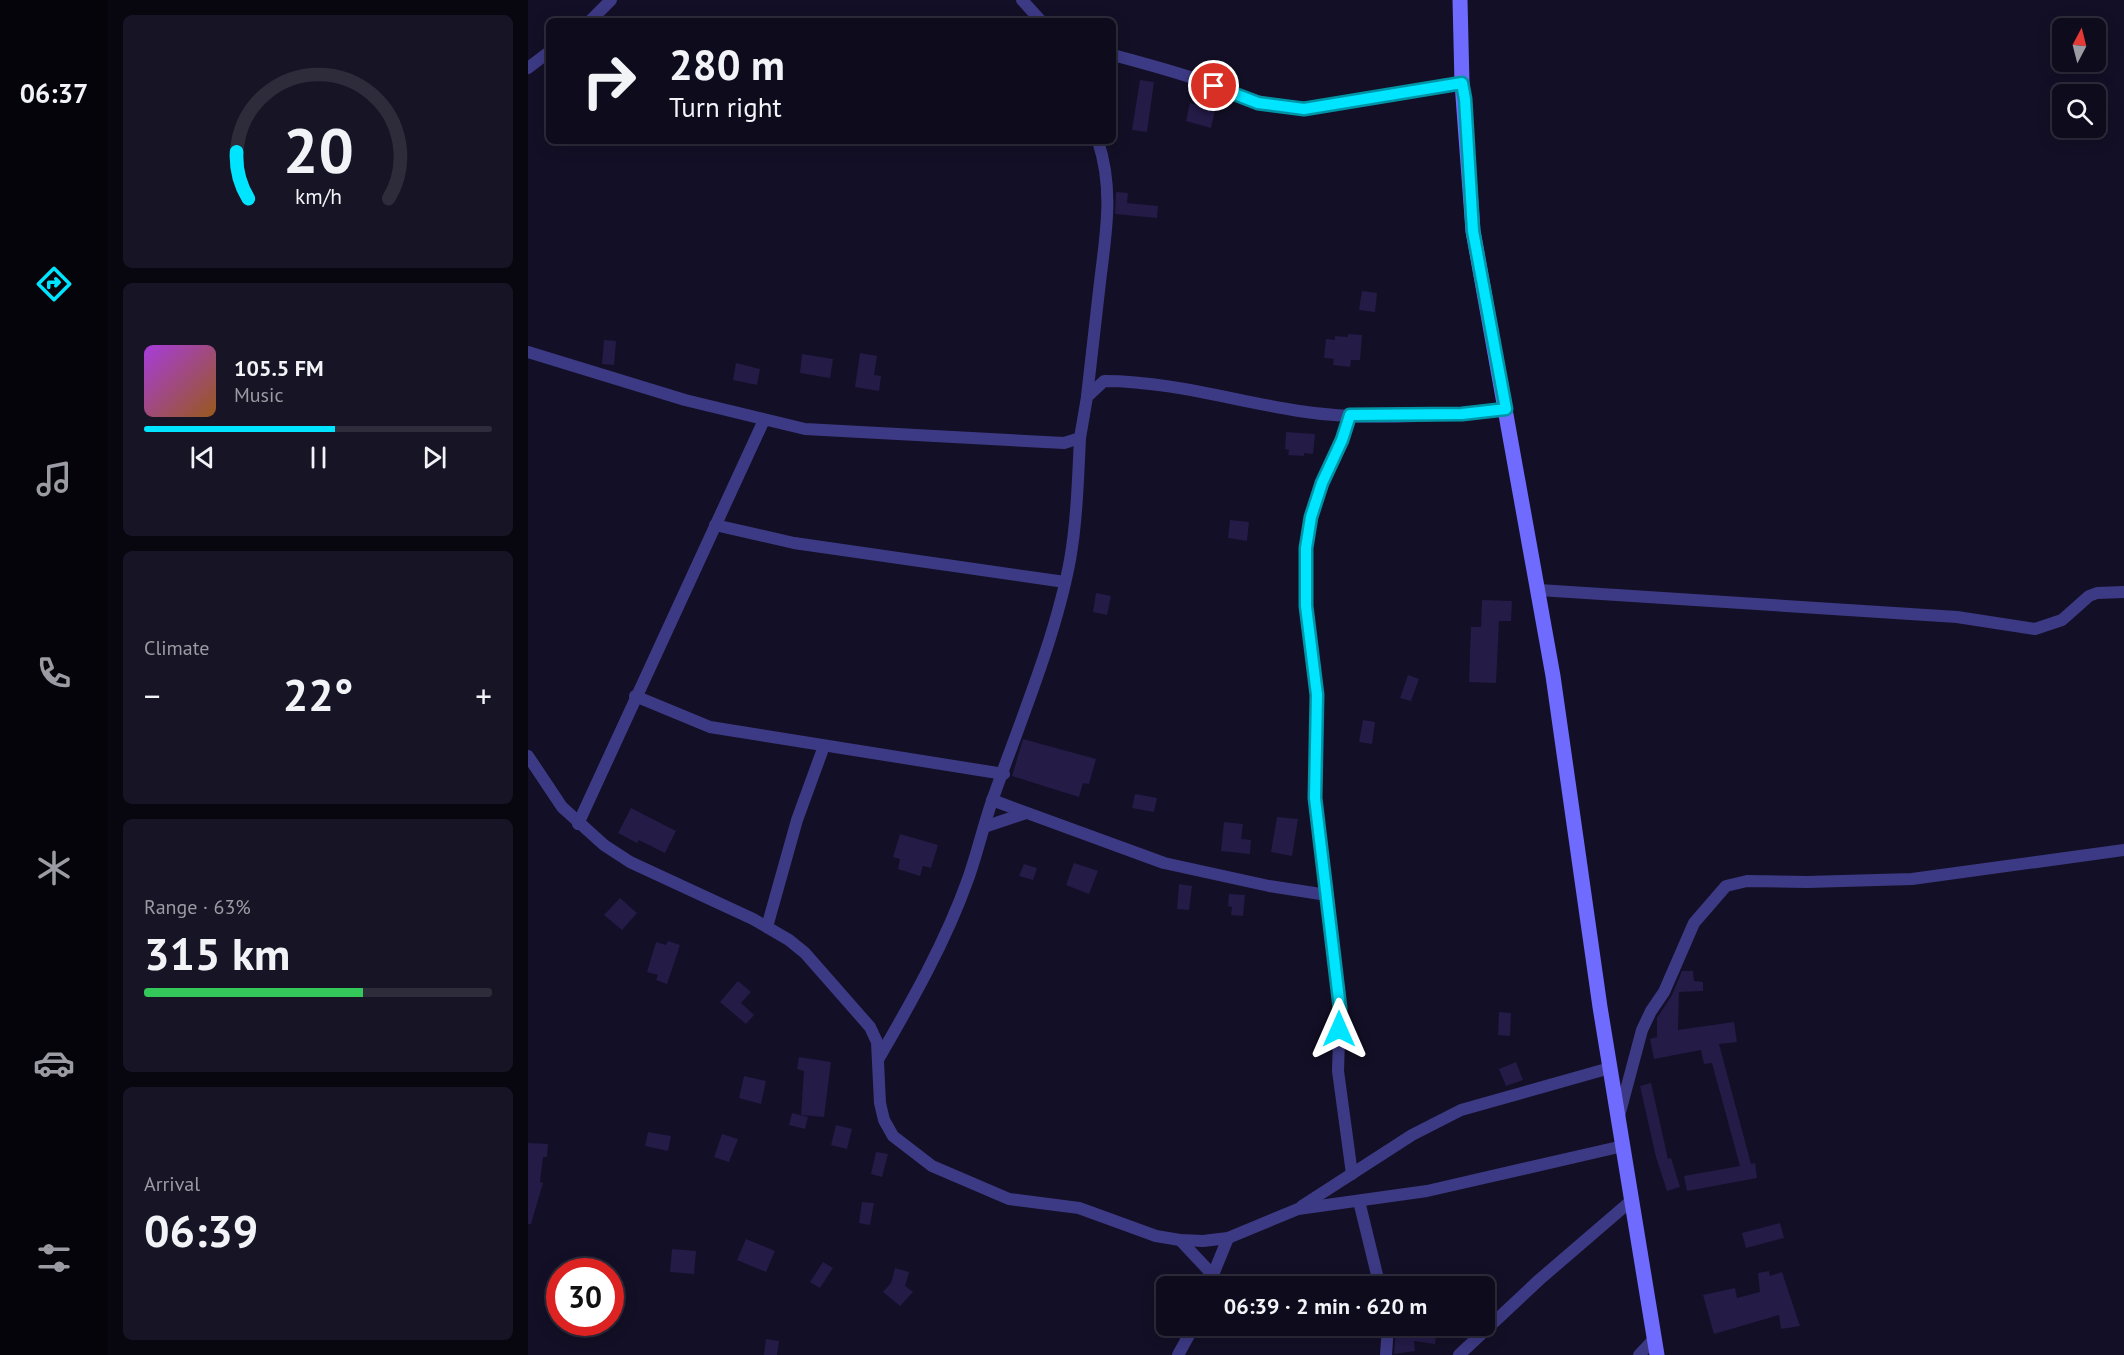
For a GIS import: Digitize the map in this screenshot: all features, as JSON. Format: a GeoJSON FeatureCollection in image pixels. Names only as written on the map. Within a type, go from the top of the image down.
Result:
{"type":"FeatureCollection","features":[{"type":"Feature","properties":{"kind":"street"},"geometry":{"type":"LineString","coordinates":[[593,18],[611,0]]}},
{"type":"Feature","properties":{"kind":"street"},"geometry":{"type":"LineString","coordinates":[[1022,0],[1038,18]]}},
{"type":"Feature","properties":{"kind":"street"},"geometry":{"type":"LineString","coordinates":[[1460,0],[1462,83],[1473,231],[1539,590],[1610,1068],[1657,1355]]}},
{"type":"Feature","properties":{"kind":"street"},"geometry":{"type":"LineString","coordinates":[[528,68],[546,54]]}},
{"type":"Feature","properties":{"kind":"street"},"geometry":{"type":"LineString","coordinates":[[1116,56],[1188,76],[1258,103],[1284,108],[1304,109],[1462,83]]}},
{"type":"Feature","properties":{"kind":"street"},"geometry":{"type":"LineString","coordinates":[[879,1058],[909,1006],[968,881],[992,800],[1004,774],[1065,582],[1075,518],[1080,438],[1108,218],[1109,186],[1106,164],[1099,144]]}},
{"type":"Feature","properties":{"kind":"street"},"geometry":{"type":"LineString","coordinates":[[528,352],[685,400],[805,429],[1000,441],[1064,443],[1080,438]]}},
{"type":"Feature","properties":{"kind":"street"},"geometry":{"type":"LineString","coordinates":[[1087,397],[1104,381],[1116,381],[1190,391],[1302,412],[1350,415],[1462,414],[1506,409]]}},
{"type":"Feature","properties":{"kind":"street"},"geometry":{"type":"LineString","coordinates":[[1350,415],[1342,440],[1322,483],[1311,517],[1306,548],[1306,606],[1317,695],[1315,798],[1340,1008],[1338,1071],[1352,1174]]}},
{"type":"Feature","properties":{"kind":"street"},"geometry":{"type":"LineString","coordinates":[[578,824],[764,420]]}},
{"type":"Feature","properties":{"kind":"street"},"geometry":{"type":"LineString","coordinates":[[715,525],[794,543],[1065,582]]}},
{"type":"Feature","properties":{"kind":"street"},"geometry":{"type":"LineString","coordinates":[[1539,590],[1956,617],[2035,629],[2062,620],[2089,596],[2097,593],[2124,592]]}},
{"type":"Feature","properties":{"kind":"street"},"geometry":{"type":"LineString","coordinates":[[635,696],[710,727],[1004,774]]}},
{"type":"Feature","properties":{"kind":"street"},"geometry":{"type":"LineString","coordinates":[[767,927],[797,819],[824,746]]}},
{"type":"Feature","properties":{"kind":"street"},"geometry":{"type":"LineString","coordinates":[[528,756],[546,786],[578,824],[604,845],[630,862],[767,927],[805,953],[870,1028],[877,1042],[878,1086],[886,1126],[893,1136],[932,1166],[1009,1199],[1079,1208],[1133,1228],[1180,1240],[1228,1238],[1298,1209],[1412,1135],[1461,1110],[1610,1068]]}},
{"type":"Feature","properties":{"kind":"street"},"geometry":{"type":"LineString","coordinates":[[992,800],[1164,863],[1269,886],[1328,895]]}},
{"type":"Feature","properties":{"kind":"street"},"geometry":{"type":"LineString","coordinates":[[984,827],[1026,813]]}},
{"type":"Feature","properties":{"kind":"street"},"geometry":{"type":"LineString","coordinates":[[1619,1118],[1642,1030],[1664,992],[1694,923],[1726,886],[1747,881],[1912,879],[2124,850]]}},
{"type":"Feature","properties":{"kind":"street"},"geometry":{"type":"LineString","coordinates":[[1298,1209],[1427,1191],[1623,1146]]}},
{"type":"Feature","properties":{"kind":"street"},"geometry":{"type":"LineString","coordinates":[[1460,1355],[1539,1280],[1632,1200]]}},
{"type":"Feature","properties":{"kind":"street"},"geometry":{"type":"LineString","coordinates":[[1359,1201],[1377,1276]]}},
{"type":"Feature","properties":{"kind":"street"},"geometry":{"type":"LineString","coordinates":[[1180,1240],[1212,1274],[1228,1238]]}},
{"type":"Feature","properties":{"kind":"street"},"geometry":{"type":"LineString","coordinates":[[1178,1355],[1188,1336]]}},
{"type":"Feature","properties":{"kind":"street"},"geometry":{"type":"LineString","coordinates":[[1386,1355],[1387,1336]]}},
{"type":"Feature","properties":{"kind":"street"},"geometry":{"type":"LineString","coordinates":[[1639,1355],[1654,1339]]}},
{"type":"Feature","properties":{"kind":"building"},"geometry":{"type":"Polygon","coordinates":[[[1140,80],[1154,82],[1147,132],[1132,130],[1140,80]]]}},
{"type":"Feature","properties":{"kind":"building"},"geometry":{"type":"Polygon","coordinates":[[[1190,103],[1215,110],[1211,128],[1186,121],[1190,103]]]}},
{"type":"Feature","properties":{"kind":"building"},"geometry":{"type":"Polygon","coordinates":[[[1116,192],[1128,193],[1127,203],[1158,206],[1157,218],[1115,214],[1116,192]]]}},
{"type":"Feature","properties":{"kind":"building"},"geometry":{"type":"Polygon","coordinates":[[[1362,291],[1377,293],[1375,312],[1359,310],[1362,291]]]}},
{"type":"Feature","properties":{"kind":"building"},"geometry":{"type":"Polygon","coordinates":[[[1348,334],[1362,335],[1360,360],[1351,360],[1350,367],[1333,365],[1334,359],[1324,358],[1326,339],[1335,340],[1335,336],[1348,337],[1348,334]]]}},
{"type":"Feature","properties":{"kind":"building"},"geometry":{"type":"Polygon","coordinates":[[[604,340],[616,341],[614,365],[602,364],[604,340]]]}},
{"type":"Feature","properties":{"kind":"building"},"geometry":{"type":"Polygon","coordinates":[[[860,353],[877,356],[874,375],[881,376],[879,391],[855,387],[860,353]]]}},
{"type":"Feature","properties":{"kind":"building"},"geometry":{"type":"Polygon","coordinates":[[[802,354],[833,359],[830,378],[800,373],[802,354]]]}},
{"type":"Feature","properties":{"kind":"building"},"geometry":{"type":"Polygon","coordinates":[[[736,363],[760,369],[757,385],[733,380],[736,363]]]}},
{"type":"Feature","properties":{"kind":"building"},"geometry":{"type":"Polygon","coordinates":[[[1286,432],[1315,434],[1313,454],[1288,455],[1289,450],[1285,449],[1286,432]]]}},
{"type":"Feature","properties":{"kind":"building"},"geometry":{"type":"Polygon","coordinates":[[[1230,520],[1249,522],[1247,541],[1228,538],[1230,520]]]}},
{"type":"Feature","properties":{"kind":"building"},"geometry":{"type":"Polygon","coordinates":[[[1096,593],[1111,596],[1107,615],[1093,612],[1096,593]]]}},
{"type":"Feature","properties":{"kind":"building"},"geometry":{"type":"Polygon","coordinates":[[[1482,600],[1512,601],[1511,621],[1499,621],[1496,683],[1469,682],[1471,627],[1481,627],[1482,600]]]}},
{"type":"Feature","properties":{"kind":"building"},"geometry":{"type":"Polygon","coordinates":[[[1408,675],[1419,679],[1411,701],[1400,698],[1408,675]]]}},
{"type":"Feature","properties":{"kind":"building"},"geometry":{"type":"Polygon","coordinates":[[[1363,720],[1375,722],[1372,744],[1359,742],[1363,720]]]}},
{"type":"Feature","properties":{"kind":"building"},"geometry":{"type":"Polygon","coordinates":[[[1023,739],[1096,759],[1089,784],[1083,783],[1079,797],[1012,776],[1023,739]]]}},
{"type":"Feature","properties":{"kind":"building"},"geometry":{"type":"Polygon","coordinates":[[[1135,794],[1157,798],[1154,812],[1132,808],[1135,794]]]}},
{"type":"Feature","properties":{"kind":"building"},"geometry":{"type":"Polygon","coordinates":[[[631,808],[676,831],[665,853],[618,833],[631,808]]]}},
{"type":"Feature","properties":{"kind":"building"},"geometry":{"type":"Polygon","coordinates":[[[1277,817],[1298,819],[1292,856],[1271,852],[1277,817]]]}},
{"type":"Feature","properties":{"kind":"building"},"geometry":{"type":"Polygon","coordinates":[[[1224,822],[1243,824],[1241,839],[1251,840],[1250,854],[1221,851],[1224,822]]]}},
{"type":"Feature","properties":{"kind":"building"},"geometry":{"type":"Polygon","coordinates":[[[900,834],[938,845],[931,868],[923,866],[920,876],[898,869],[900,859],[893,857],[900,834]]]}},
{"type":"Feature","properties":{"kind":"building"},"geometry":{"type":"Polygon","coordinates":[[[1074,863],[1098,871],[1089,894],[1066,885],[1074,863]]]}},
{"type":"Feature","properties":{"kind":"building"},"geometry":{"type":"Polygon","coordinates":[[[1024,864],[1037,868],[1033,880],[1019,876],[1024,864]]]}},
{"type":"Feature","properties":{"kind":"building"},"geometry":{"type":"Polygon","coordinates":[[[1179,884],[1192,886],[1189,910],[1177,909],[1179,884]]]}},
{"type":"Feature","properties":{"kind":"building"},"geometry":{"type":"Polygon","coordinates":[[[1229,894],[1245,895],[1243,916],[1231,915],[1232,907],[1228,906],[1229,894]]]}},
{"type":"Feature","properties":{"kind":"building"},"geometry":{"type":"Polygon","coordinates":[[[620,898],[637,913],[622,930],[604,915],[620,898]]]}},
{"type":"Feature","properties":{"kind":"building"},"geometry":{"type":"Polygon","coordinates":[[[668,941],[680,945],[667,984],[656,980],[658,975],[647,972],[656,942],[666,945],[668,941]]]}},
{"type":"Feature","properties":{"kind":"building"},"geometry":{"type":"Polygon","coordinates":[[[1682,971],[1693,971],[1694,981],[1703,982],[1703,991],[1679,992],[1678,1030],[1734,1022],[1737,1042],[1719,1044],[1751,1164],[1755,1163],[1757,1178],[1687,1191],[1684,1176],[1740,1166],[1712,1063],[1704,1064],[1701,1050],[1654,1059],[1650,1039],[1657,1037],[1657,1018],[1672,995],[1682,971]]]}},
{"type":"Feature","properties":{"kind":"building"},"geometry":{"type":"Polygon","coordinates":[[[738,981],[751,992],[741,1003],[754,1015],[746,1024],[720,1002],[738,981]]]}},
{"type":"Feature","properties":{"kind":"building"},"geometry":{"type":"Polygon","coordinates":[[[1499,1012],[1511,1013],[1510,1036],[1498,1035],[1499,1012]]]}},
{"type":"Feature","properties":{"kind":"building"},"geometry":{"type":"Polygon","coordinates":[[[799,1057],[831,1062],[824,1117],[801,1115],[804,1071],[797,1069],[799,1057]]]}},
{"type":"Feature","properties":{"kind":"building"},"geometry":{"type":"Polygon","coordinates":[[[1516,1062],[1523,1080],[1506,1086],[1499,1069],[1516,1062]]]}},
{"type":"Feature","properties":{"kind":"building"},"geometry":{"type":"Polygon","coordinates":[[[744,1076],[766,1081],[761,1104],[739,1098],[744,1076]]]}},
{"type":"Feature","properties":{"kind":"building"},"geometry":{"type":"Polygon","coordinates":[[[1651,1083],[1668,1159],[1671,1158],[1680,1187],[1667,1191],[1656,1157],[1640,1086],[1651,1083]]]}},
{"type":"Feature","properties":{"kind":"building"},"geometry":{"type":"Polygon","coordinates":[[[792,1113],[808,1117],[805,1129],[789,1125],[792,1113]]]}},
{"type":"Feature","properties":{"kind":"building"},"geometry":{"type":"Polygon","coordinates":[[[836,1125],[852,1129],[847,1149],[831,1145],[836,1125]]]}},
{"type":"Feature","properties":{"kind":"building"},"geometry":{"type":"Polygon","coordinates":[[[648,1132],[671,1136],[668,1151],[645,1146],[648,1132]]]}},
{"type":"Feature","properties":{"kind":"building"},"geometry":{"type":"Polygon","coordinates":[[[722,1134],[738,1139],[729,1162],[714,1157],[722,1134]]]}},
{"type":"Feature","properties":{"kind":"building"},"geometry":{"type":"Polygon","coordinates":[[[528,1143],[548,1144],[547,1157],[543,1157],[540,1182],[543,1183],[531,1224],[528,1224],[528,1143]]]}},
{"type":"Feature","properties":{"kind":"building"},"geometry":{"type":"Polygon","coordinates":[[[876,1152],[888,1154],[882,1177],[871,1174],[876,1152]]]}},
{"type":"Feature","properties":{"kind":"building"},"geometry":{"type":"Polygon","coordinates":[[[862,1202],[874,1203],[870,1225],[859,1223],[862,1202]]]}},
{"type":"Feature","properties":{"kind":"building"},"geometry":{"type":"Polygon","coordinates":[[[1780,1223],[1784,1238],[1746,1248],[1742,1233],[1780,1223]]]}},
{"type":"Feature","properties":{"kind":"building"},"geometry":{"type":"Polygon","coordinates":[[[746,1239],[775,1251],[766,1272],[737,1260],[746,1239]]]}},
{"type":"Feature","properties":{"kind":"building"},"geometry":{"type":"Polygon","coordinates":[[[672,1249],[696,1251],[694,1274],[670,1272],[672,1249]]]}},
{"type":"Feature","properties":{"kind":"building"},"geometry":{"type":"Polygon","coordinates":[[[823,1262],[833,1268],[820,1288],[810,1282],[823,1262]]]}},
{"type":"Feature","properties":{"kind":"building"},"geometry":{"type":"Polygon","coordinates":[[[895,1268],[909,1272],[905,1286],[913,1292],[900,1306],[883,1292],[891,1283],[895,1268]]]}},
{"type":"Feature","properties":{"kind":"building"},"geometry":{"type":"Polygon","coordinates":[[[1769,1271],[1770,1276],[1782,1272],[1800,1326],[1781,1329],[1779,1315],[1714,1334],[1703,1295],[1735,1288],[1737,1298],[1760,1292],[1758,1273],[1769,1271]]]}},
{"type":"Feature","properties":{"kind":"building"},"geometry":{"type":"Polygon","coordinates":[[[1395,1336],[1436,1336],[1435,1344],[1414,1341],[1415,1351],[1394,1354],[1395,1336]]]}},
{"type":"Feature","properties":{"kind":"building"},"geometry":{"type":"Polygon","coordinates":[[[766,1339],[779,1341],[777,1355],[764,1355],[766,1339]]]}},
{"type":"Feature","properties":{"kind":"route"},"geometry":{"type":"LineString","coordinates":[[1214,86],[1258,103],[1284,108],[1304,109],[1462,83],[1465,99],[1473,231],[1506,409],[1462,414],[1350,415],[1342,440],[1322,483],[1311,517],[1306,548],[1306,606],[1317,695],[1315,798],[1340,1008],[1339,1029]]}}]}
